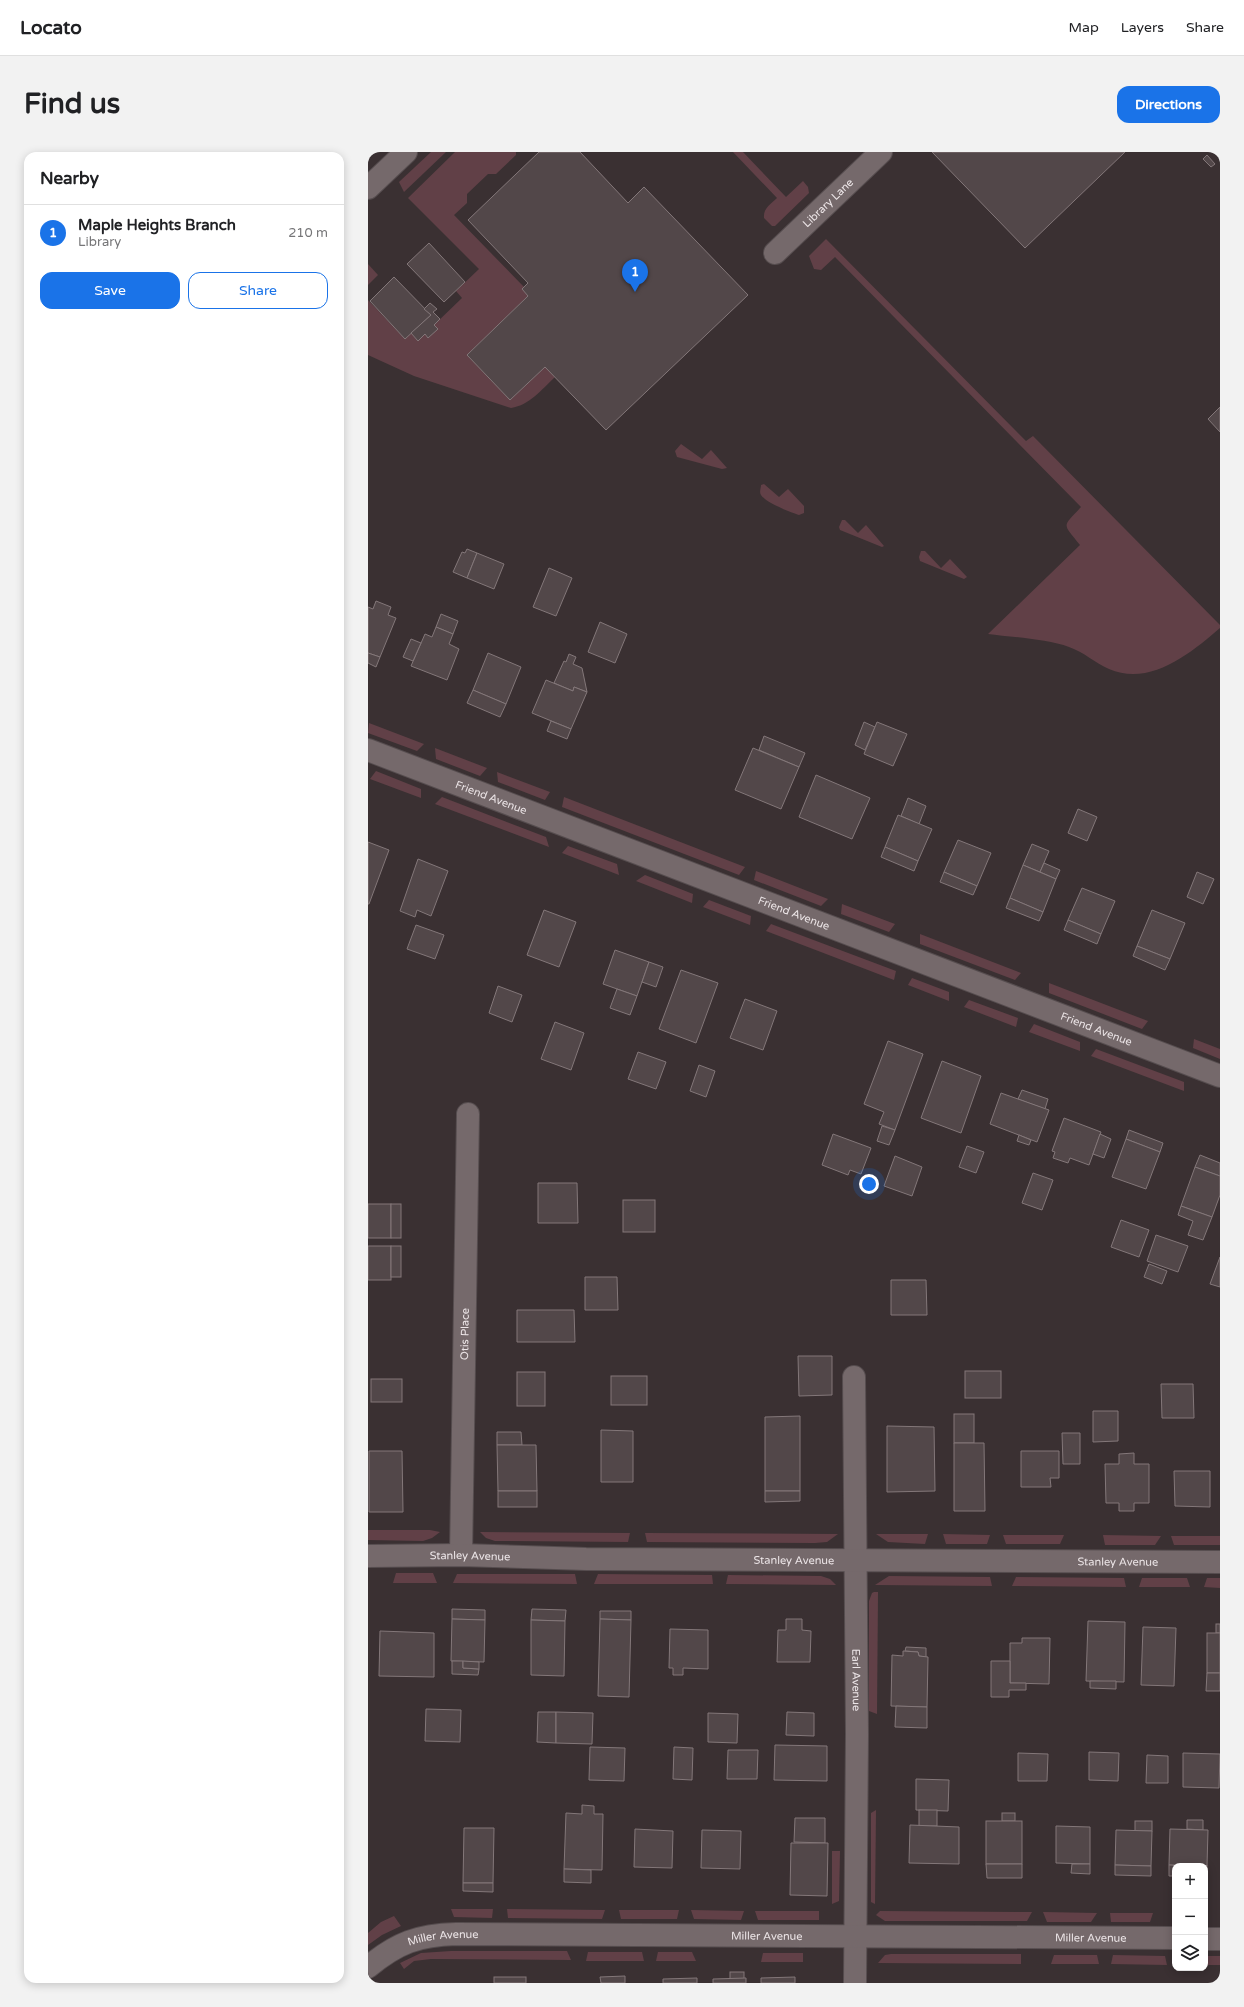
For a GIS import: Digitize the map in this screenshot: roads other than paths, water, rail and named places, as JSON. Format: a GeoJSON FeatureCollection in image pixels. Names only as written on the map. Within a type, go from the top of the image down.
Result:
{"type":"FeatureCollection","features":[{"type":"Feature","properties":{"kind":"street"},"geometry":{"type":"LineString","coordinates":[[368,188],[406,152]]}},
{"type":"Feature","properties":{"kind":"street","name":"Library Lane"},"geometry":{"type":"LineString","coordinates":[[775,253],[881,152]]}},
{"type":"Feature","properties":{"kind":"street","name":"Friend Avenue"},"geometry":{"type":"LineString","coordinates":[[368,750],[1220,1076]]}},
{"type":"Feature","properties":{"kind":"street","name":"Otis Place"},"geometry":{"type":"LineString","coordinates":[[461,1555],[468,1114]]}},
{"type":"Feature","properties":{"kind":"street","name":"Earl Avenue"},"geometry":{"type":"LineString","coordinates":[[854,1377],[856,1559],[855,1983]]}},
{"type":"Feature","properties":{"kind":"street","name":"Stanley Avenue"},"geometry":{"type":"LineString","coordinates":[[368,1556],[461,1555],[586,1559],[856,1559],[1220,1562]]}},
{"type":"Feature","properties":{"kind":"street","name":"Miller Avenue"},"geometry":{"type":"LineString","coordinates":[[368,1967],[385,1953],[408,1941],[437,1934],[1172,1938]]}},
{"type":"Feature","properties":{"kind":"street"},"geometry":{"type":"LineString","coordinates":[[1208,1938],[1220,1939]]}},
{"type":"Feature","properties":{"kind":"place","name":"Maple Heights Branch"},"geometry":{"type":"Point","coordinates":[635,292]}}]}
